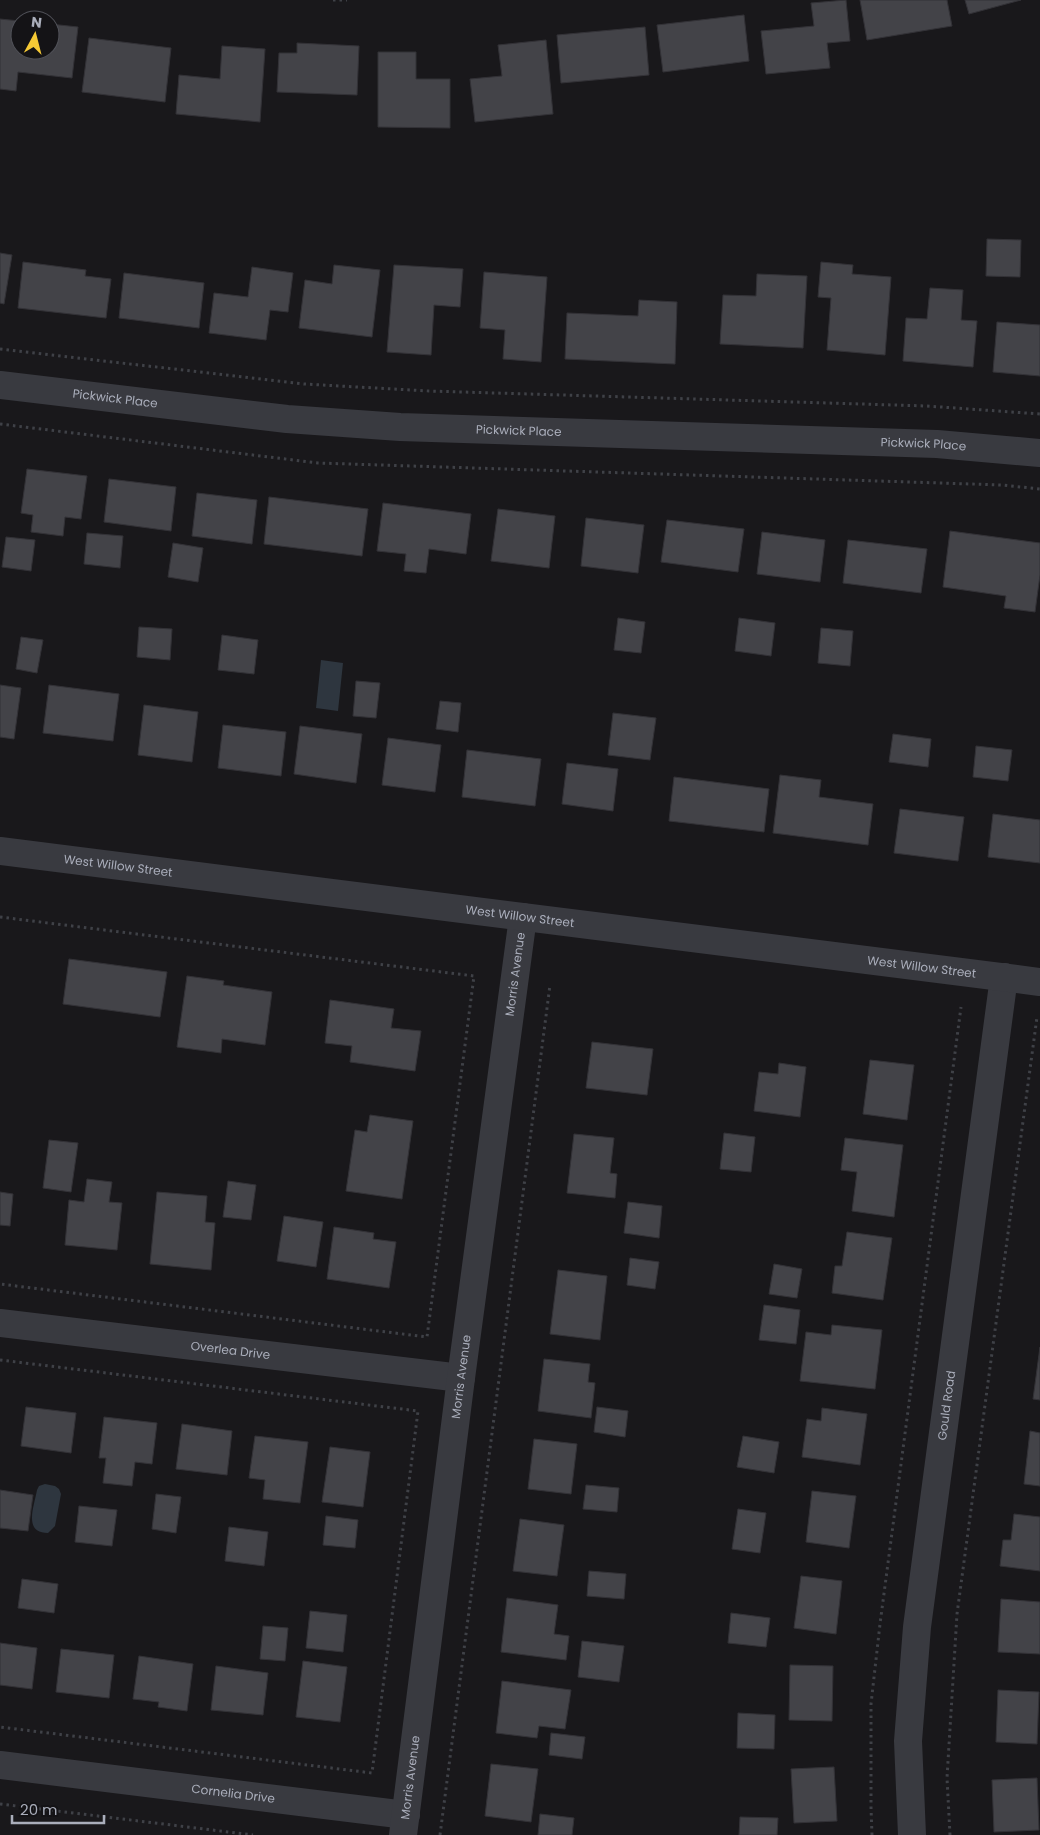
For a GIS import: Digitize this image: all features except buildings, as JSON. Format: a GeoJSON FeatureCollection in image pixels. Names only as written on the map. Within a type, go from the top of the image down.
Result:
{"type":"FeatureCollection","features":[{"type":"Feature","properties":{"kind":"street","name":"Pickwick Place"},"geometry":{"type":"LineString","coordinates":[[0,385],[287,419],[400,427],[936,444],[1040,453]]}},
{"type":"Feature","properties":{"kind":"street","name":"West Willow Street"},"geometry":{"type":"LineString","coordinates":[[0,851],[1040,982]]}},
{"type":"Feature","properties":{"kind":"street","name":"Morris Avenue"},"geometry":{"type":"LineString","coordinates":[[405,1825],[461,1378],[523,917]]}},
{"type":"Feature","properties":{"kind":"street","name":"Gould Road"},"geometry":{"type":"LineString","coordinates":[[912,1835],[908,1742],[917,1627],[1004,977]]}},
{"type":"Feature","properties":{"kind":"street","name":"Overlea Drive"},"geometry":{"type":"LineString","coordinates":[[0,1323],[461,1378]]}},
{"type":"Feature","properties":{"kind":"street","name":"Cornelia Drive"},"geometry":{"type":"LineString","coordinates":[[0,1765],[405,1825]]}},
{"type":"Feature","properties":{"kind":"path"},"geometry":{"type":"LineString","coordinates":[[333,0],[347,0]]}},
{"type":"Feature","properties":{"kind":"path"},"geometry":{"type":"LineString","coordinates":[[0,349],[314,385],[439,392],[927,406],[1040,414]]}},
{"type":"Feature","properties":{"kind":"path"},"geometry":{"type":"LineString","coordinates":[[0,424],[318,463],[992,484],[1040,489]]}},
{"type":"Feature","properties":{"kind":"path"},"geometry":{"type":"LineString","coordinates":[[0,917],[474,976],[427,1337],[0,1284]]}},
{"type":"Feature","properties":{"kind":"path"},"geometry":{"type":"LineString","coordinates":[[440,1835],[550,985]]}},
{"type":"Feature","properties":{"kind":"path"},"geometry":{"type":"LineString","coordinates":[[872,1835],[870,1808],[871,1704],[882,1605],[961,1007]]}},
{"type":"Feature","properties":{"kind":"path"},"geometry":{"type":"LineString","coordinates":[[950,1835],[947,1778],[956,1614],[1038,1017]]}},
{"type":"Feature","properties":{"kind":"path"},"geometry":{"type":"LineString","coordinates":[[0,1360],[418,1411],[372,1773],[0,1727]]}},
{"type":"Feature","properties":{"kind":"path"},"geometry":{"type":"LineString","coordinates":[[0,1804],[253,1835]]}},
{"type":"Feature","properties":{"kind":"shaded area"},"geometry":{"type":"Polygon","coordinates":[[[321,660],[343,663],[338,711],[316,708],[321,660]]]}},
{"type":"Feature","properties":{"kind":"shaded area"},"geometry":{"type":"Polygon","coordinates":[[[45,1484],[55,1486],[61,1494],[55,1526],[48,1533],[35,1529],[32,1518],[37,1490],[39,1486],[45,1484]]]}}]}
